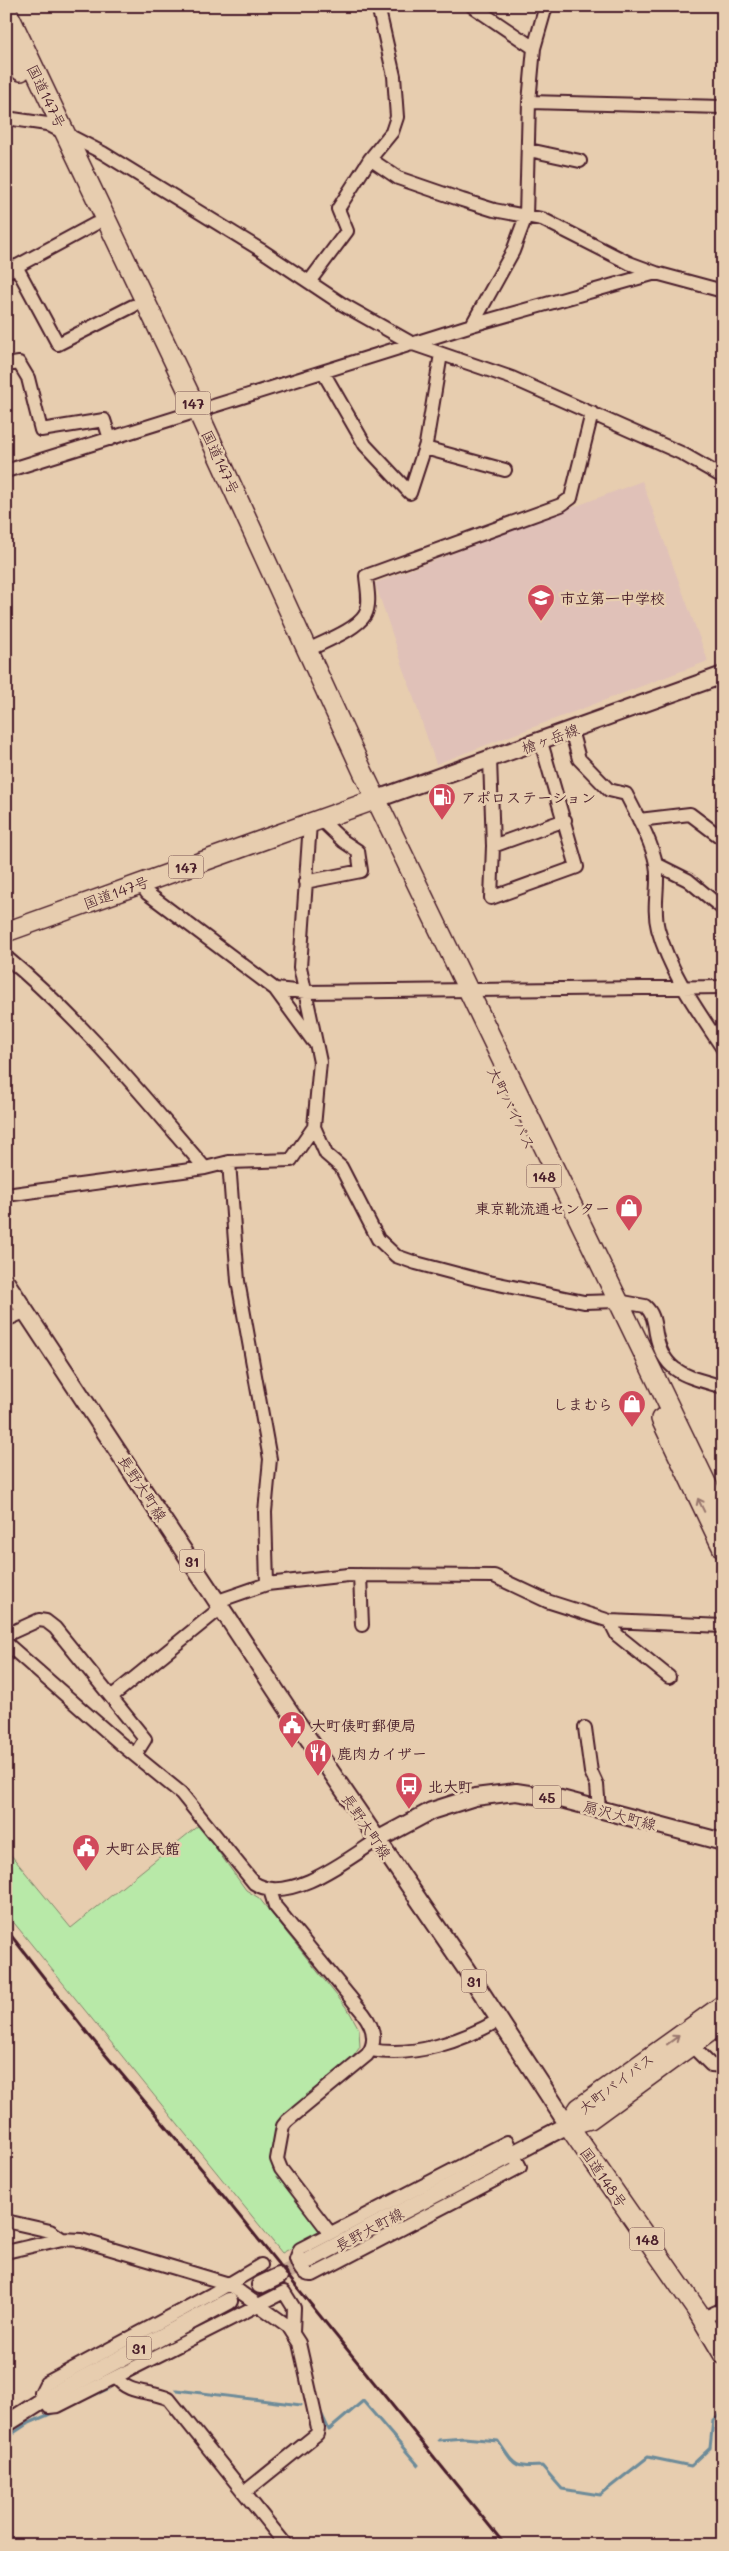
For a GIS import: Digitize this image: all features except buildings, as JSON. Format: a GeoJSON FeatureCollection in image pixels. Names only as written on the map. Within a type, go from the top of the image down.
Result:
{"type":"FeatureCollection","features":[{"type":"Feature","properties":{"kind":"highway","name":"国道147号"},"geometry":{"type":"LineString","coordinates":[[6,8],[372,801]]}},
{"type":"Feature","properties":{"kind":"highway","name":"国道147号"},"geometry":{"type":"LineString","coordinates":[[6,40],[133,306],[193,414],[308,650],[372,801]]}},
{"type":"Feature","properties":{"kind":"highway","name":"国道147号"},"geometry":{"type":"LineString","coordinates":[[6,932],[372,801]]}},
{"type":"Feature","properties":{"kind":"highway","name":"大町バイパス"},"geometry":{"type":"LineString","coordinates":[[372,801],[611,1301],[723,1549]]}},
{"type":"Feature","properties":{"kind":"highway","name":"大町バイパス"},"geometry":{"type":"LineString","coordinates":[[611,1301],[723,1518]]}},
{"type":"Feature","properties":{"kind":"highway","name":"大町バイパス"},"geometry":{"type":"LineString","coordinates":[[568,2125],[579,2108],[723,2005]]}},
{"type":"Feature","properties":{"kind":"highway","name":"大町バイパス"},"geometry":{"type":"LineString","coordinates":[[568,2125],[590,2119],[723,2022]]}},
{"type":"Feature","properties":{"kind":"highway","name":"国道148号"},"geometry":{"type":"LineString","coordinates":[[568,2125],[723,2354]]}},
{"type":"Feature","properties":{"kind":"main road","name":"槍ヶ岳線"},"geometry":{"type":"LineString","coordinates":[[372,801],[723,675]]}},
{"type":"Feature","properties":{"kind":"main road","name":"長野大町線"},"geometry":{"type":"LineString","coordinates":[[6,1282],[568,2125],[309,2260]]}},
{"type":"Feature","properties":{"kind":"main road","name":"扇沢大町線"},"geometry":{"type":"LineString","coordinates":[[377,1840],[431,1811],[475,1797],[516,1792],[561,1799],[723,1842]]}},
{"type":"Feature","properties":{"kind":"main road"},"geometry":{"type":"LineString","coordinates":[[260,2285],[279,2276]]}},
{"type":"Feature","properties":{"kind":"main road","name":"31"},"geometry":{"type":"LineString","coordinates":[[6,2424],[43,2400],[229,2301]]}},
{"type":"Feature","properties":{"kind":"street"},"geometry":{"type":"LineString","coordinates":[[309,282],[347,231],[338,209],[370,159],[392,132],[397,117],[394,76],[378,6]]}},
{"type":"Feature","properties":{"kind":"street"},"geometry":{"type":"LineString","coordinates":[[472,6],[534,48]]}},
{"type":"Feature","properties":{"kind":"street"},"geometry":{"type":"LineString","coordinates":[[472,325],[513,251],[526,216],[529,102],[534,48],[546,6]]}},
{"type":"Feature","properties":{"kind":"street"},"geometry":{"type":"LineString","coordinates":[[529,102],[723,107]]}},
{"type":"Feature","properties":{"kind":"street"},"geometry":{"type":"LineString","coordinates":[[6,118],[47,124],[66,136],[103,153],[309,282],[413,344],[512,378],[681,453],[723,476]]}},
{"type":"Feature","properties":{"kind":"street"},"geometry":{"type":"LineString","coordinates":[[529,150],[580,161]]}},
{"type":"Feature","properties":{"kind":"street"},"geometry":{"type":"LineString","coordinates":[[370,159],[398,178],[494,210],[542,218],[629,263],[656,273],[723,291]]}},
{"type":"Feature","properties":{"kind":"street"},"geometry":{"type":"LineString","coordinates":[[95,224],[11,269],[58,344],[133,306]]}},
{"type":"Feature","properties":{"kind":"street"},"geometry":{"type":"LineString","coordinates":[[6,472],[472,325],[656,273]]}},
{"type":"Feature","properties":{"kind":"street"},"geometry":{"type":"LineString","coordinates":[[323,372],[365,445],[410,493],[425,448],[441,354]]}},
{"type":"Feature","properties":{"kind":"street"},"geometry":{"type":"LineString","coordinates":[[6,365],[19,363],[28,378],[41,430],[104,420],[110,439]]}},
{"type":"Feature","properties":{"kind":"street"},"geometry":{"type":"LineString","coordinates":[[308,650],[348,630],[365,615],[369,596],[366,576],[561,505],[572,498],[592,413]]}},
{"type":"Feature","properties":{"kind":"street"},"geometry":{"type":"LineString","coordinates":[[425,448],[505,470]]}},
{"type":"Feature","properties":{"kind":"street"},"geometry":{"type":"LineString","coordinates":[[571,730],[579,759],[610,790],[626,794],[639,820],[656,864],[654,902],[658,928],[682,986],[723,1049]]}},
{"type":"Feature","properties":{"kind":"street"},"geometry":{"type":"LineString","coordinates":[[490,759],[493,846],[492,898],[577,867],[565,820],[540,742]]}},
{"type":"Feature","properties":{"kind":"street"},"geometry":{"type":"LineString","coordinates":[[639,820],[690,814],[723,839]]}},
{"type":"Feature","properties":{"kind":"street"},"geometry":{"type":"LineString","coordinates":[[493,846],[565,820]]}},
{"type":"Feature","properties":{"kind":"street"},"geometry":{"type":"LineString","coordinates":[[305,882],[361,871],[358,851],[315,821],[305,882],[300,967],[314,1042],[320,1062],[314,1127],[326,1154],[342,1167],[378,1239],[396,1256],[416,1264],[484,1281],[584,1302],[611,1301],[645,1306],[650,1311],[662,1355],[672,1368],[688,1377],[723,1387]]}},
{"type":"Feature","properties":{"kind":"street"},"geometry":{"type":"LineString","coordinates":[[656,864],[688,880],[723,909]]}},
{"type":"Feature","properties":{"kind":"street"},"geometry":{"type":"LineString","coordinates":[[140,883],[148,893],[275,989],[314,1042]]}},
{"type":"Feature","properties":{"kind":"street"},"geometry":{"type":"LineString","coordinates":[[6,957],[39,985],[91,1036],[205,1168]]}},
{"type":"Feature","properties":{"kind":"street"},"geometry":{"type":"LineString","coordinates":[[275,989],[306,992],[723,987]]}},
{"type":"Feature","properties":{"kind":"street"},"geometry":{"type":"LineString","coordinates":[[6,1195],[205,1168],[229,1162],[291,1160],[314,1127]]}},
{"type":"Feature","properties":{"kind":"street"},"geometry":{"type":"LineString","coordinates":[[229,1162],[238,1281],[270,1459],[265,1512],[267,1584]]}},
{"type":"Feature","properties":{"kind":"street"},"geometry":{"type":"LineString","coordinates":[[6,1320],[26,1311]]}},
{"type":"Feature","properties":{"kind":"street"},"geometry":{"type":"LineString","coordinates":[[360,1575],[362,1625]]}},
{"type":"Feature","properties":{"kind":"street"},"geometry":{"type":"LineString","coordinates":[[111,1697],[220,1604],[267,1584],[360,1575],[494,1576],[547,1601],[610,1621],[723,1626]]}},
{"type":"Feature","properties":{"kind":"street"},"geometry":{"type":"LineString","coordinates":[[6,1635],[39,1620],[46,1621],[55,1628],[145,1739],[135,1755]]}},
{"type":"Feature","properties":{"kind":"street"},"geometry":{"type":"LineString","coordinates":[[610,1621],[616,1635],[669,1677]]}},
{"type":"Feature","properties":{"kind":"street"},"geometry":{"type":"LineString","coordinates":[[6,1643],[135,1755],[181,1792],[254,1883],[270,1890],[291,1887],[320,1876],[377,1840]]}},
{"type":"Feature","properties":{"kind":"street"},"geometry":{"type":"LineString","coordinates":[[585,1728],[591,1772],[597,1785],[599,1809]]}},
{"type":"Feature","properties":{"kind":"street"},"geometry":{"type":"LineString","coordinates":[[270,1890],[275,1906],[370,2022],[373,2031],[371,2050],[284,2126],[277,2159],[281,2169],[330,2233]]}},
{"type":"Feature","properties":{"kind":"street"},"geometry":{"type":"LineString","coordinates":[[371,2050],[390,2051],[428,2048],[466,2036],[499,2020]]}},
{"type":"Feature","properties":{"kind":"street"},"geometry":{"type":"LineString","coordinates":[[691,2045],[711,2065],[723,2066]]}},
{"type":"Feature","properties":{"kind":"street"},"geometry":{"type":"LineString","coordinates":[[507,2142],[513,2154],[520,2168],[312,2275],[303,2273],[296,2259],[297,2252],[330,2233],[507,2142]]}},
{"type":"Feature","properties":{"kind":"street"},"geometry":{"type":"LineString","coordinates":[[6,2221],[50,2231],[62,2239]]}},
{"type":"Feature","properties":{"kind":"street"},"geometry":{"type":"LineString","coordinates":[[6,2252],[62,2239],[81,2240],[229,2284],[293,2332],[299,2343],[304,2360],[310,2400],[318,2428],[317,2434],[244,2492]]}},
{"type":"Feature","properties":{"kind":"street"},"geometry":{"type":"LineString","coordinates":[[261,2265],[46,2383],[41,2393],[43,2400],[49,2407],[58,2406],[284,2292],[294,2308],[293,2332]]}},
{"type":"Feature","properties":{"kind":"street"},"geometry":{"type":"LineString","coordinates":[[701,2319],[723,2309]]}},
{"type":"Feature","properties":{"kind":"street"},"geometry":{"type":"LineString","coordinates":[[116,2377],[125,2387],[159,2394],[169,2399],[286,2545]]}},
{"type":"Feature","properties":{"kind":"shaded area","name":"市立第一中学校"},"geometry":{"type":"Polygon","coordinates":[[[642,481],[708,661],[436,764],[375,583],[642,481]]]}},
{"type":"Feature","properties":{"kind":"green space"},"geometry":{"type":"Polygon","coordinates":[[[199,1825],[246,1890],[259,1898],[349,2011],[359,2029],[360,2047],[352,2058],[280,2122],[272,2161],[320,2228],[319,2234],[282,2253],[6,1913],[6,1849],[71,1928],[199,1825]]]}},
{"type":"Feature","properties":{"kind":"waterway"},"geometry":{"type":"LineString","coordinates":[[83,2400],[108,2389]]}},
{"type":"Feature","properties":{"kind":"waterway"},"geometry":{"type":"LineString","coordinates":[[177,2390],[301,2405]]}},
{"type":"Feature","properties":{"kind":"waterway"},"geometry":{"type":"LineString","coordinates":[[321,2413],[329,2430],[363,2401],[418,2465]]}},
{"type":"Feature","properties":{"kind":"waterway"},"geometry":{"type":"LineString","coordinates":[[6,2438],[27,2424],[57,2411]]}},
{"type":"Feature","properties":{"kind":"waterway"},"geometry":{"type":"LineString","coordinates":[[439,2440],[464,2438],[498,2441],[511,2460],[519,2465],[542,2466],[562,2489],[600,2495],[648,2457],[691,2466],[710,2448],[713,2420],[723,2412]]}},
{"type":"Feature","properties":{"kind":"tunnel"},"geometry":{"type":"LineString","coordinates":[[279,2276],[309,2260]]}},
{"type":"Feature","properties":{"kind":"railway"},"geometry":{"type":"LineString","coordinates":[[6,1929],[88,2034],[204,2172],[505,2545]]}},
{"type":"Feature","properties":{"kind":"place","name":"市立第一中学校"},"geometry":{"type":"Point","coordinates":[541,622]}},
{"type":"Feature","properties":{"kind":"place","name":"アポロステーション"},"geometry":{"type":"Point","coordinates":[442,821]}},
{"type":"Feature","properties":{"kind":"place","name":"東京靴流通センター"},"geometry":{"type":"Point","coordinates":[629,1232]}},
{"type":"Feature","properties":{"kind":"place","name":"しまむら"},"geometry":{"type":"Point","coordinates":[632,1428]}},
{"type":"Feature","properties":{"kind":"place","name":"大町俵町郵便局"},"geometry":{"type":"Point","coordinates":[292,1749]}},
{"type":"Feature","properties":{"kind":"place","name":"鹿肉カイザー"},"geometry":{"type":"Point","coordinates":[318,1777]}},
{"type":"Feature","properties":{"kind":"place","name":"北大町"},"geometry":{"type":"Point","coordinates":[409,1810]}},
{"type":"Feature","properties":{"kind":"place","name":"大町公民館"},"geometry":{"type":"Point","coordinates":[86,1872]}}]}
